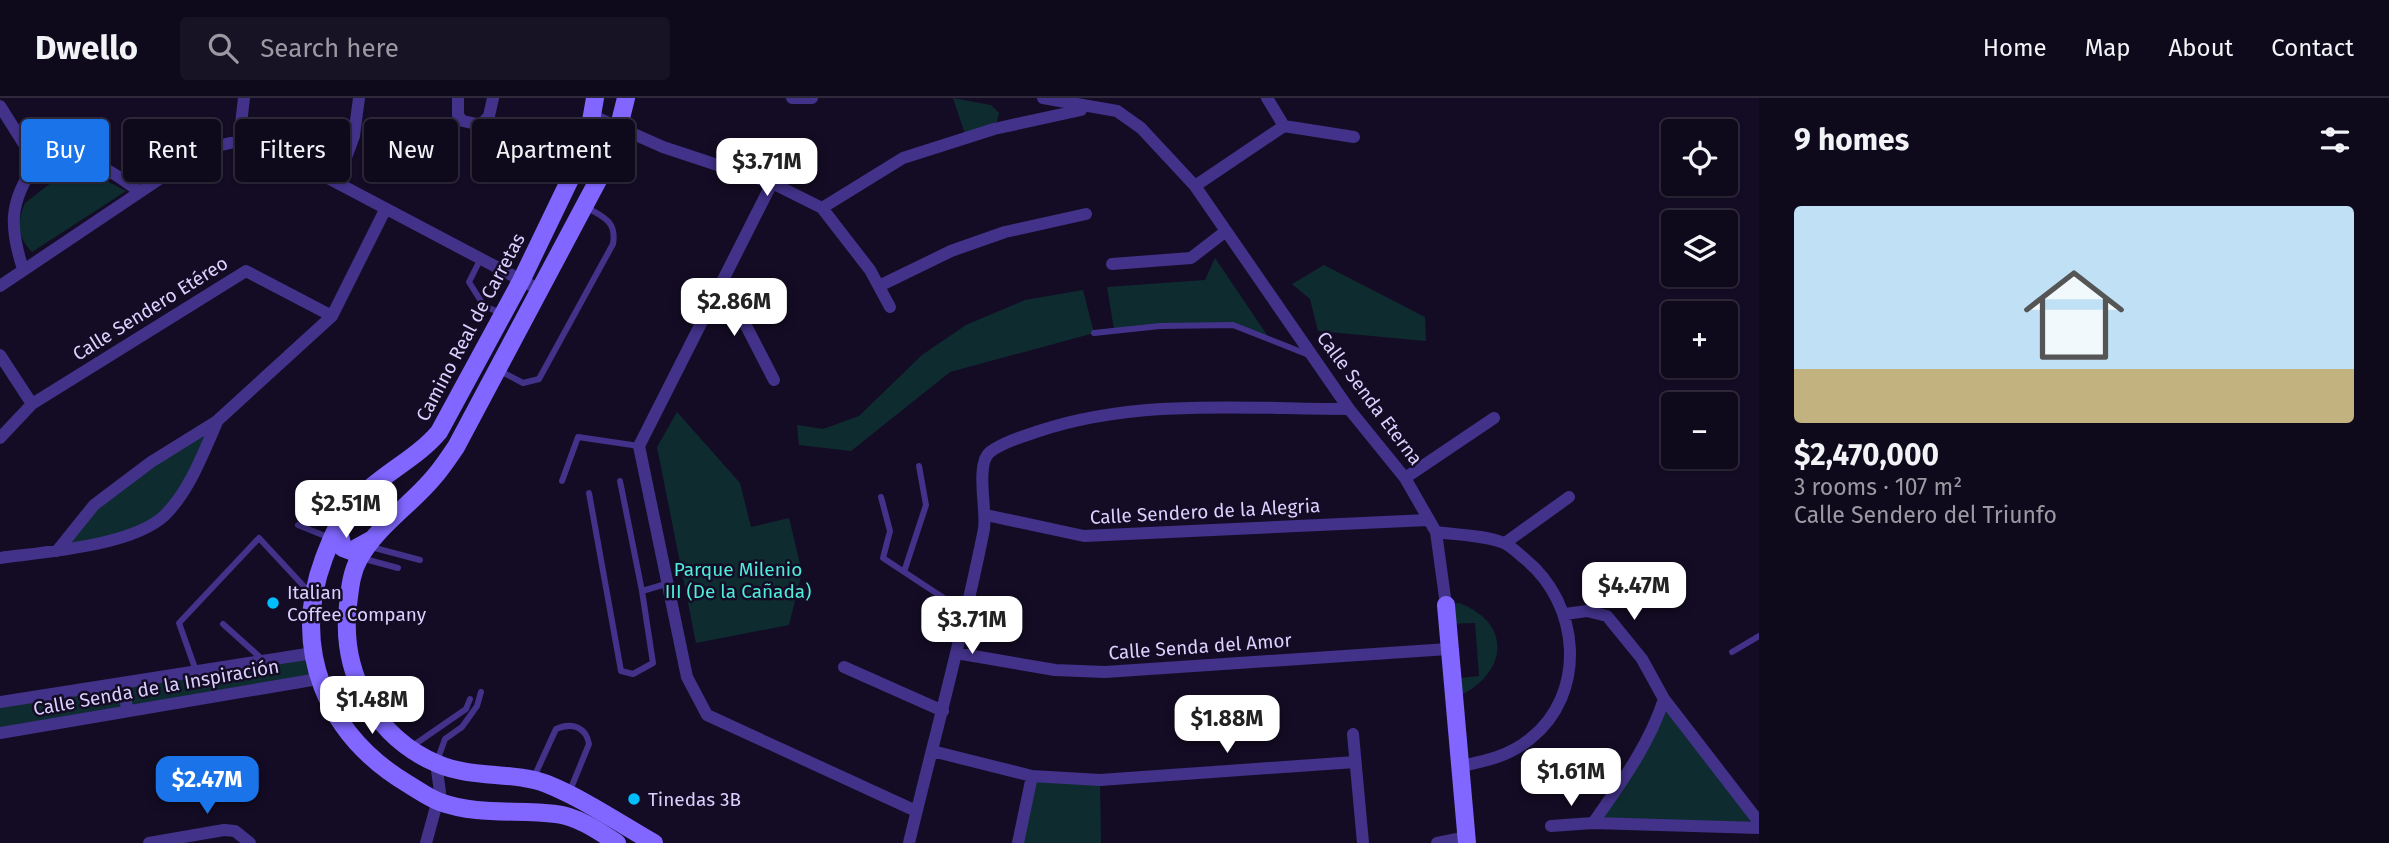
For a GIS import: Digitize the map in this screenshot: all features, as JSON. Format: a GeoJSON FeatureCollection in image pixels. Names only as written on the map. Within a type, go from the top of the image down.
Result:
{"type":"FeatureCollection","features":[{"type":"Feature","properties":{"kind":"street"},"geometry":{"type":"LineString","coordinates":[[242,119],[244,98]]}},
{"type":"Feature","properties":{"kind":"street"},"geometry":{"type":"LineString","coordinates":[[350,147],[359,98]]}},
{"type":"Feature","properties":{"kind":"street"},"geometry":{"type":"LineString","coordinates":[[458,98],[458,116],[463,121],[481,125],[489,116],[493,98]]}},
{"type":"Feature","properties":{"kind":"street"},"geometry":{"type":"LineString","coordinates":[[597,98],[609,108],[624,98]]}},
{"type":"Feature","properties":{"kind":"street","name":"Camino Real de Carretas"},"geometry":{"type":"LineString","coordinates":[[593,119],[597,98]]}},
{"type":"Feature","properties":{"kind":"street"},"geometry":{"type":"LineString","coordinates":[[622,119],[624,98]]}},
{"type":"Feature","properties":{"kind":"street"},"geometry":{"type":"LineString","coordinates":[[792,98],[813,98]]}},
{"type":"Feature","properties":{"kind":"street","name":"Calle Senda Eterna"},"geometry":{"type":"LineString","coordinates":[[1043,98],[1087,108],[1117,111],[1141,128],[1195,186],[1349,409],[1405,478],[1436,532],[1446,605],[1467,840]]}},
{"type":"Feature","properties":{"kind":"street"},"geometry":{"type":"LineString","coordinates":[[1267,98],[1284,126]]}},
{"type":"Feature","properties":{"kind":"street"},"geometry":{"type":"LineString","coordinates":[[0,106],[21,139]]}},
{"type":"Feature","properties":{"kind":"street"},"geometry":{"type":"LineString","coordinates":[[822,208],[903,158],[994,129],[1087,108]]}},
{"type":"Feature","properties":{"kind":"street"},"geometry":{"type":"LineString","coordinates":[[593,116],[601,119]]}},
{"type":"Feature","properties":{"kind":"street"},"geometry":{"type":"LineString","coordinates":[[1195,186],[1284,126],[1354,137]]}},
{"type":"Feature","properties":{"kind":"street"},"geometry":{"type":"LineString","coordinates":[[635,133],[663,146],[772,183],[822,208],[879,286],[890,307]]}},
{"type":"Feature","properties":{"kind":"street"},"geometry":{"type":"LineString","coordinates":[[0,286],[204,149],[235,142]]}},
{"type":"Feature","properties":{"kind":"street"},"geometry":{"type":"LineString","coordinates":[[109,170],[140,192]]}},
{"type":"Feature","properties":{"kind":"street"},"geometry":{"type":"LineString","coordinates":[[23,182],[13,209],[14,241],[23,270]]}},
{"type":"Feature","properties":{"kind":"street"},"geometry":{"type":"LineString","coordinates":[[337,182],[385,210],[540,290]]}},
{"type":"Feature","properties":{"kind":"street","name":"Camino Real de Carretas"},"geometry":{"type":"LineString","coordinates":[[569,182],[521,281],[439,432],[430,443],[379,479],[345,515],[319,574],[310,627],[318,679],[332,710],[348,732],[392,773],[439,802],[489,812],[558,814],[597,830],[617,843]]}},
{"type":"Feature","properties":{"kind":"street"},"geometry":{"type":"LineString","coordinates":[[597,182],[456,447],[434,477],[367,548],[351,581],[345,627],[351,667],[378,721],[412,749],[436,763],[462,772],[533,780],[568,795],[654,843]]}},
{"type":"Feature","properties":{"kind":"street"},"geometry":{"type":"LineString","coordinates":[[772,183],[639,446],[687,677],[707,715],[916,811]]}},
{"type":"Feature","properties":{"kind":"street"},"geometry":{"type":"LineString","coordinates":[[57,551],[94,505],[151,462],[217,421],[332,316],[385,210]]}},
{"type":"Feature","properties":{"kind":"street"},"geometry":{"type":"LineString","coordinates":[[879,286],[962,247],[1005,232],[1087,214]]}},
{"type":"Feature","properties":{"kind":"street"},"geometry":{"type":"LineString","coordinates":[[1112,264],[1191,258],[1226,231]]}},
{"type":"Feature","properties":{"kind":"street","name":"Calle Sendero Etéreo"},"geometry":{"type":"LineString","coordinates":[[0,438],[32,404],[246,271],[332,316]]}},
{"type":"Feature","properties":{"kind":"street"},"geometry":{"type":"LineString","coordinates":[[723,281],[774,380]]}},
{"type":"Feature","properties":{"kind":"street"},"geometry":{"type":"LineString","coordinates":[[0,355],[32,404]]}},
{"type":"Feature","properties":{"kind":"street"},"geometry":{"type":"LineString","coordinates":[[909,843],[967,614],[986,515],[982,473],[985,459],[990,452],[1023,437],[1093,416],[1142,409],[1349,409]]}},
{"type":"Feature","properties":{"kind":"street"},"geometry":{"type":"LineString","coordinates":[[1405,478],[1494,418]]}},
{"type":"Feature","properties":{"kind":"street"},"geometry":{"type":"LineString","coordinates":[[0,558],[57,551],[140,533],[165,515],[195,472],[217,421]]}},
{"type":"Feature","properties":{"kind":"street"},"geometry":{"type":"LineString","coordinates":[[1505,543],[1569,497]]}},
{"type":"Feature","properties":{"kind":"street","name":"Calle Sendero de la Alegria"},"geometry":{"type":"LineString","coordinates":[[986,515],[1084,536],[1428,520]]}},
{"type":"Feature","properties":{"kind":"street"},"geometry":{"type":"LineString","coordinates":[[1436,532],[1505,543],[1540,571],[1555,591],[1565,614],[1571,644],[1569,676],[1564,695],[1555,711],[1530,739],[1498,758],[1461,766]]}},
{"type":"Feature","properties":{"kind":"street"},"geometry":{"type":"LineString","coordinates":[[335,533],[343,548],[351,551],[367,548]]}},
{"type":"Feature","properties":{"kind":"street"},"geometry":{"type":"LineString","coordinates":[[319,574],[338,558],[346,560],[351,581]]}},
{"type":"Feature","properties":{"kind":"street"},"geometry":{"type":"LineString","coordinates":[[1565,614],[1587,611],[1607,616],[1642,659],[1664,699],[1759,822]]}},
{"type":"Feature","properties":{"kind":"street","name":"Calle Senda del Amor"},"geometry":{"type":"LineString","coordinates":[[956,653],[1055,670],[1105,672],[1448,649]]}},
{"type":"Feature","properties":{"kind":"street","name":"Calle Senda de la Inspiración"},"geometry":{"type":"LineString","coordinates":[[0,702],[313,653]]}},
{"type":"Feature","properties":{"kind":"street"},"geometry":{"type":"LineString","coordinates":[[844,667],[943,711]]}},
{"type":"Feature","properties":{"kind":"street","name":"Calle Senda de la Inspiración"},"geometry":{"type":"LineString","coordinates":[[0,733],[318,679]]}},
{"type":"Feature","properties":{"kind":"street"},"geometry":{"type":"LineString","coordinates":[[124,683],[127,711]]}},
{"type":"Feature","properties":{"kind":"street"},"geometry":{"type":"LineString","coordinates":[[1593,823],[1637,760],[1655,727],[1664,699]]}},
{"type":"Feature","properties":{"kind":"street"},"geometry":{"type":"LineString","coordinates":[[348,732],[366,740],[376,740],[380,733],[372,710]]}},
{"type":"Feature","properties":{"kind":"street"},"geometry":{"type":"LineString","coordinates":[[1353,734],[1363,843]]}},
{"type":"Feature","properties":{"kind":"street"},"geometry":{"type":"LineString","coordinates":[[392,773],[384,756],[386,749],[393,746],[412,749]]}},
{"type":"Feature","properties":{"kind":"street"},"geometry":{"type":"LineString","coordinates":[[932,751],[1032,776],[1135,779],[1355,762]]}},
{"type":"Feature","properties":{"kind":"street"},"geometry":{"type":"LineString","coordinates":[[426,843],[439,802],[436,763]]}},
{"type":"Feature","properties":{"kind":"street"},"geometry":{"type":"LineString","coordinates":[[1018,843],[1032,776]]}},
{"type":"Feature","properties":{"kind":"street"},"geometry":{"type":"LineString","coordinates":[[1551,826],[1593,823],[1759,828]]}},
{"type":"Feature","properties":{"kind":"street"},"geometry":{"type":"LineString","coordinates":[[149,843],[224,830],[236,831],[250,843]]}},
{"type":"Feature","properties":{"kind":"street"},"geometry":{"type":"LineString","coordinates":[[1437,843],[1467,840]]}},
{"type":"Feature","properties":{"kind":"lane"},"geometry":{"type":"LineString","coordinates":[[496,369],[523,383],[539,379],[614,244],[615,233],[610,221],[584,206]]}},
{"type":"Feature","properties":{"kind":"lane"},"geometry":{"type":"LineString","coordinates":[[480,260],[469,282],[484,306],[503,314]]}},
{"type":"Feature","properties":{"kind":"lane"},"geometry":{"type":"LineString","coordinates":[[1094,333],[1160,326],[1233,325],[1311,355]]}},
{"type":"Feature","properties":{"kind":"lane"},"geometry":{"type":"LineString","coordinates":[[562,481],[578,437],[639,446]]}},
{"type":"Feature","properties":{"kind":"lane"},"geometry":{"type":"LineString","coordinates":[[904,572],[926,505],[919,466]]}},
{"type":"Feature","properties":{"kind":"lane"},"geometry":{"type":"LineString","coordinates":[[589,493],[621,671],[633,674],[653,663],[620,481]]}},
{"type":"Feature","properties":{"kind":"lane"},"geometry":{"type":"LineString","coordinates":[[881,497],[890,531],[883,558],[967,614]]}},
{"type":"Feature","properties":{"kind":"lane"},"geometry":{"type":"LineString","coordinates":[[298,525],[335,533]]}},
{"type":"Feature","properties":{"kind":"lane"},"geometry":{"type":"LineString","coordinates":[[196,671],[179,623],[259,538],[313,597]]}},
{"type":"Feature","properties":{"kind":"lane"},"geometry":{"type":"LineString","coordinates":[[367,548],[419,560]]}},
{"type":"Feature","properties":{"kind":"lane"},"geometry":{"type":"LineString","coordinates":[[367,548],[398,568]]}},
{"type":"Feature","properties":{"kind":"lane"},"geometry":{"type":"LineString","coordinates":[[642,591],[666,584]]}},
{"type":"Feature","properties":{"kind":"lane"},"geometry":{"type":"LineString","coordinates":[[223,624],[263,660]]}},
{"type":"Feature","properties":{"kind":"lane"},"geometry":{"type":"LineString","coordinates":[[1732,652],[1759,636]]}},
{"type":"Feature","properties":{"kind":"lane"},"geometry":{"type":"LineString","coordinates":[[436,763],[445,739],[462,727],[477,706],[481,692]]}},
{"type":"Feature","properties":{"kind":"lane"},"geometry":{"type":"LineString","coordinates":[[412,749],[466,709],[470,699]]}},
{"type":"Feature","properties":{"kind":"lane"},"geometry":{"type":"LineString","coordinates":[[533,780],[556,729],[568,726],[579,728],[585,732],[589,744],[568,795]]}},
{"type":"Feature","properties":{"kind":"green space"},"geometry":{"type":"Polygon","coordinates":[[[953,98],[991,105],[999,113],[997,122],[966,137],[953,98]]]}},
{"type":"Feature","properties":{"kind":"green space"},"geometry":{"type":"Polygon","coordinates":[[[52,182],[109,182],[126,191],[32,252],[23,241],[20,229],[25,203],[52,182]]]}},
{"type":"Feature","properties":{"kind":"green space"},"geometry":{"type":"Polygon","coordinates":[[[1215,258],[1269,338],[1233,325],[1114,329],[1107,287],[1205,280],[1215,258]]]}},
{"type":"Feature","properties":{"kind":"green space"},"geometry":{"type":"Polygon","coordinates":[[[1324,265],[1425,317],[1426,341],[1318,331],[1310,299],[1292,284],[1324,265]]]}},
{"type":"Feature","properties":{"kind":"green space"},"geometry":{"type":"Polygon","coordinates":[[[1083,290],[1094,333],[950,372],[851,451],[799,445],[797,425],[823,429],[859,416],[922,355],[966,325],[1025,300],[1083,290]]]}},
{"type":"Feature","properties":{"kind":"green space","name":"Parque Milenio III (De la Cañada)"},"geometry":{"type":"Polygon","coordinates":[[[677,412],[740,483],[751,527],[789,518],[802,572],[789,625],[696,643],[657,447],[677,412]]]}},
{"type":"Feature","properties":{"kind":"green space"},"geometry":{"type":"Polygon","coordinates":[[[217,421],[165,515],[140,533],[57,551],[94,505],[217,421]]]}},
{"type":"Feature","properties":{"kind":"green space"},"geometry":{"type":"Polygon","coordinates":[[[1459,603],[1478,613],[1490,624],[1496,638],[1497,652],[1493,666],[1484,679],[1452,699],[1451,679],[1479,676],[1475,623],[1447,624],[1446,605],[1459,603]]]}},
{"type":"Feature","properties":{"kind":"green space"},"geometry":{"type":"Polygon","coordinates":[[[313,653],[318,679],[0,733],[0,702],[313,653]]]}},
{"type":"Feature","properties":{"kind":"green space"},"geometry":{"type":"Polygon","coordinates":[[[1664,699],[1759,822],[1593,823],[1664,699]]]}},
{"type":"Feature","properties":{"kind":"green space"},"geometry":{"type":"Polygon","coordinates":[[[1032,776],[1100,780],[1101,843],[1018,843],[1032,776]]]}},
{"type":"Feature","properties":{"kind":"place","name":"Italian Coffee Company"},"geometry":{"type":"Point","coordinates":[273,603]}},
{"type":"Feature","properties":{"kind":"place","name":"Tinedas 3B"},"geometry":{"type":"Point","coordinates":[634,799]}}]}
